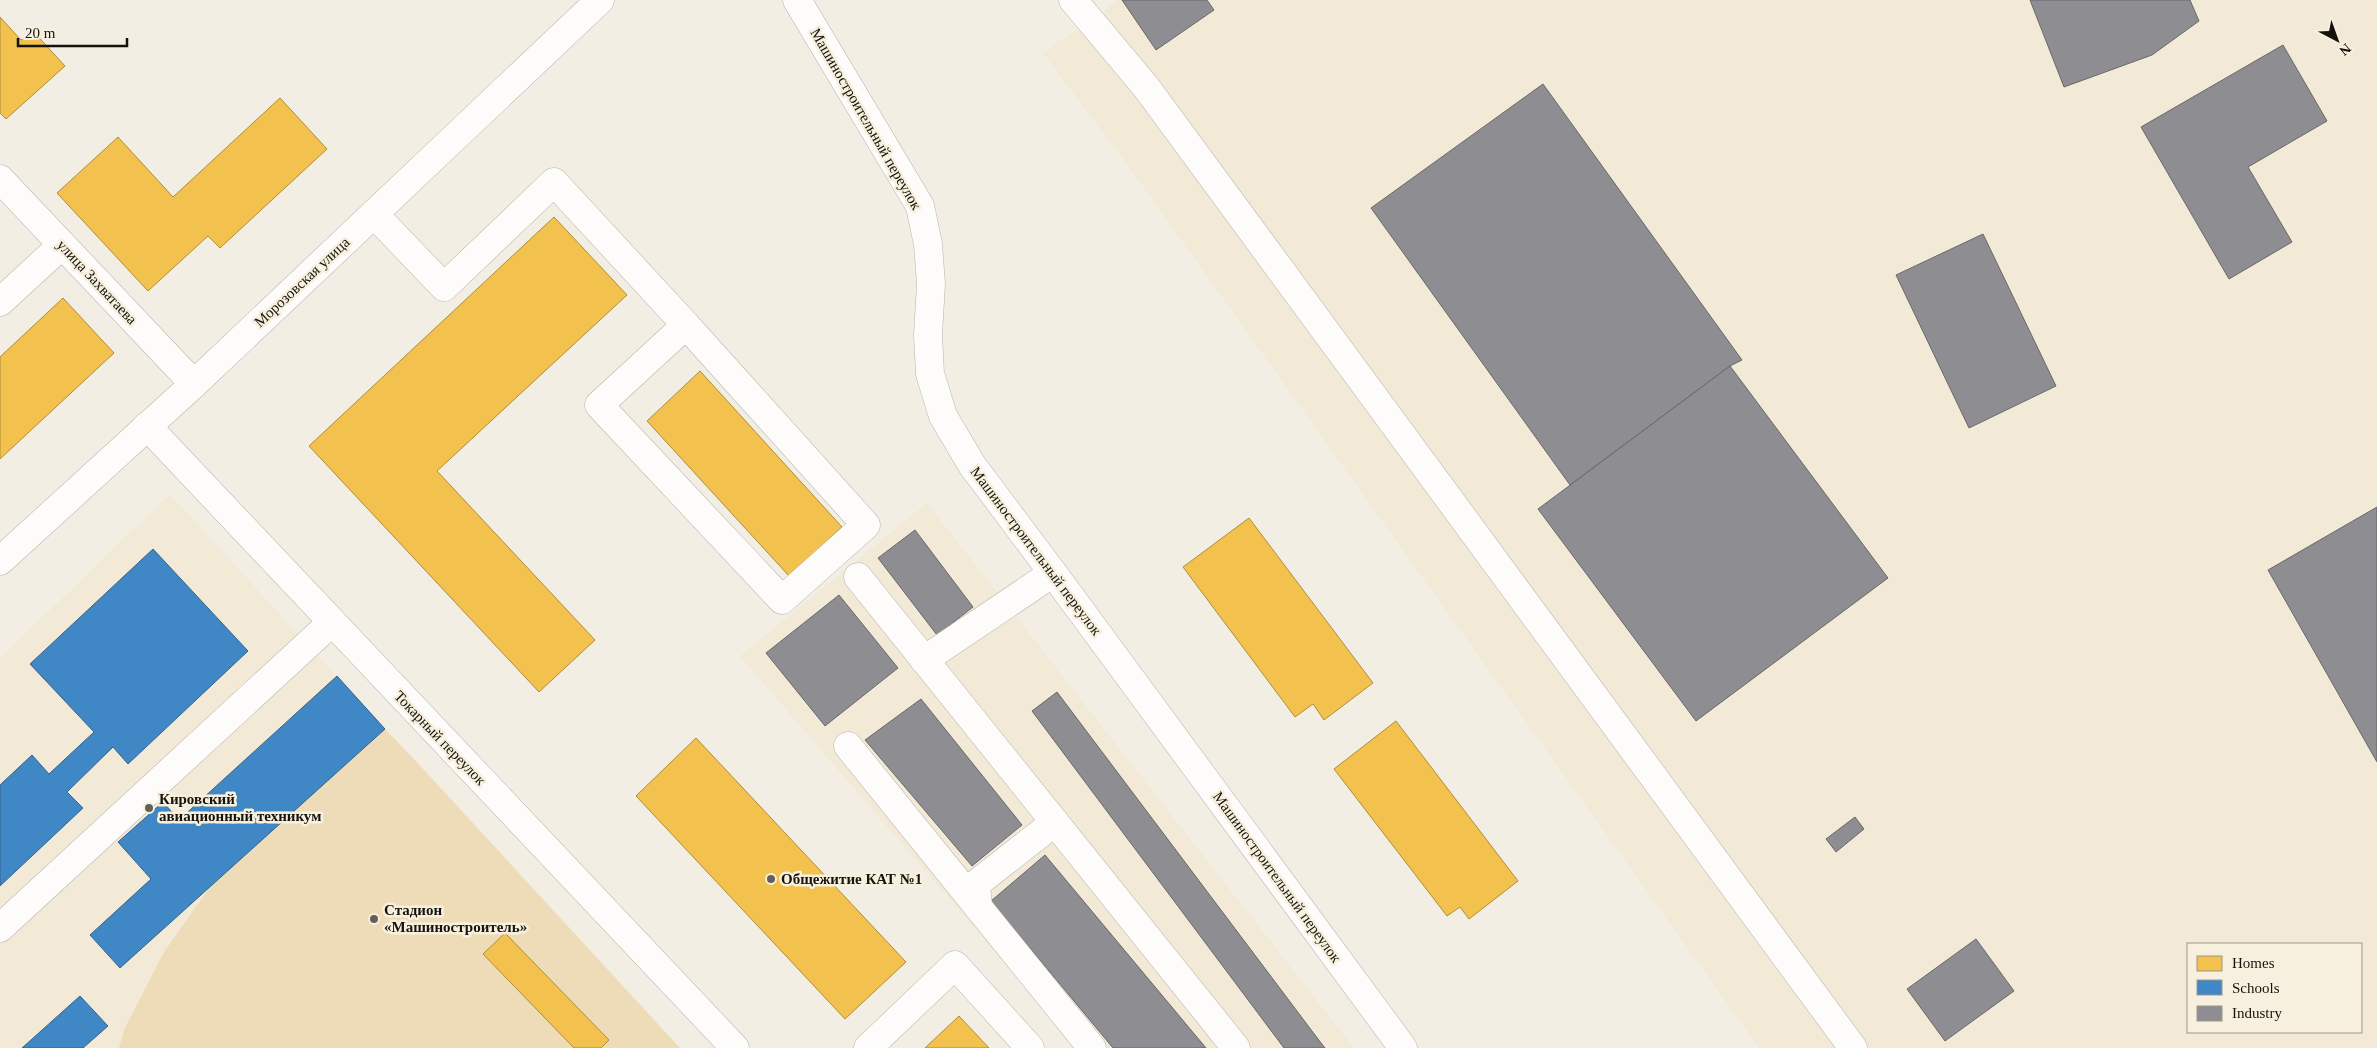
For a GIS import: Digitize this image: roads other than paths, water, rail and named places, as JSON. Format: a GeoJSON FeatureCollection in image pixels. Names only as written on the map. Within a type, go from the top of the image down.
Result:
{"type":"FeatureCollection","features":[{"type":"Feature","properties":{"kind":"street","name":"Морозовская улица"},"geometry":{"type":"LineString","coordinates":[[0,561],[194,384],[600,0]]}},
{"type":"Feature","properties":{"kind":"street","name":"Машиностроительный переулок"},"geometry":{"type":"LineString","coordinates":[[797,0],[920,206],[928,244],[931,284],[928,335],[930,374],[943,416],[972,465],[1403,1048]]}},
{"type":"Feature","properties":{"kind":"street"},"geometry":{"type":"LineString","coordinates":[[1073,0],[1152,95],[1853,1048]]}},
{"type":"Feature","properties":{"kind":"street","name":"улица Захватаева"},"geometry":{"type":"LineString","coordinates":[[0,180],[194,384]]}},
{"type":"Feature","properties":{"kind":"street"},"geometry":{"type":"LineString","coordinates":[[374,214],[444,286],[554,182],[686,325],[866,525],[782,600],[599,405],[686,325]]}},
{"type":"Feature","properties":{"kind":"street"},"geometry":{"type":"LineString","coordinates":[[5,292],[62,245]]}},
{"type":"Feature","properties":{"kind":"street","name":"Токарный переулок"},"geometry":{"type":"LineString","coordinates":[[147,426],[330,622],[735,1048]]}},
{"type":"Feature","properties":{"kind":"street"},"geometry":{"type":"LineString","coordinates":[[924,660],[1053,573]]}},
{"type":"Feature","properties":{"kind":"street"},"geometry":{"type":"LineString","coordinates":[[858,577],[1236,1048]]}},
{"type":"Feature","properties":{"kind":"street"},"geometry":{"type":"LineString","coordinates":[[0,928],[330,622]]}},
{"type":"Feature","properties":{"kind":"street"},"geometry":{"type":"LineString","coordinates":[[848,746],[1092,1048]]}},
{"type":"Feature","properties":{"kind":"street"},"geometry":{"type":"LineString","coordinates":[[978,906],[976,884],[1054,822]]}},
{"type":"Feature","properties":{"kind":"street"},"geometry":{"type":"LineString","coordinates":[[868,1048],[955,965],[1030,1048]]}},
{"type":"Feature","properties":{"kind":"place","name":"Кировский авиационный техникум"},"geometry":{"type":"Point","coordinates":[149,808]}},
{"type":"Feature","properties":{"kind":"place","name":"Общежитие КАТ №1"},"geometry":{"type":"Point","coordinates":[771,879]}},
{"type":"Feature","properties":{"kind":"place","name":"Стадион «Машиностроитель»"},"geometry":{"type":"Point","coordinates":[374,919]}}]}
